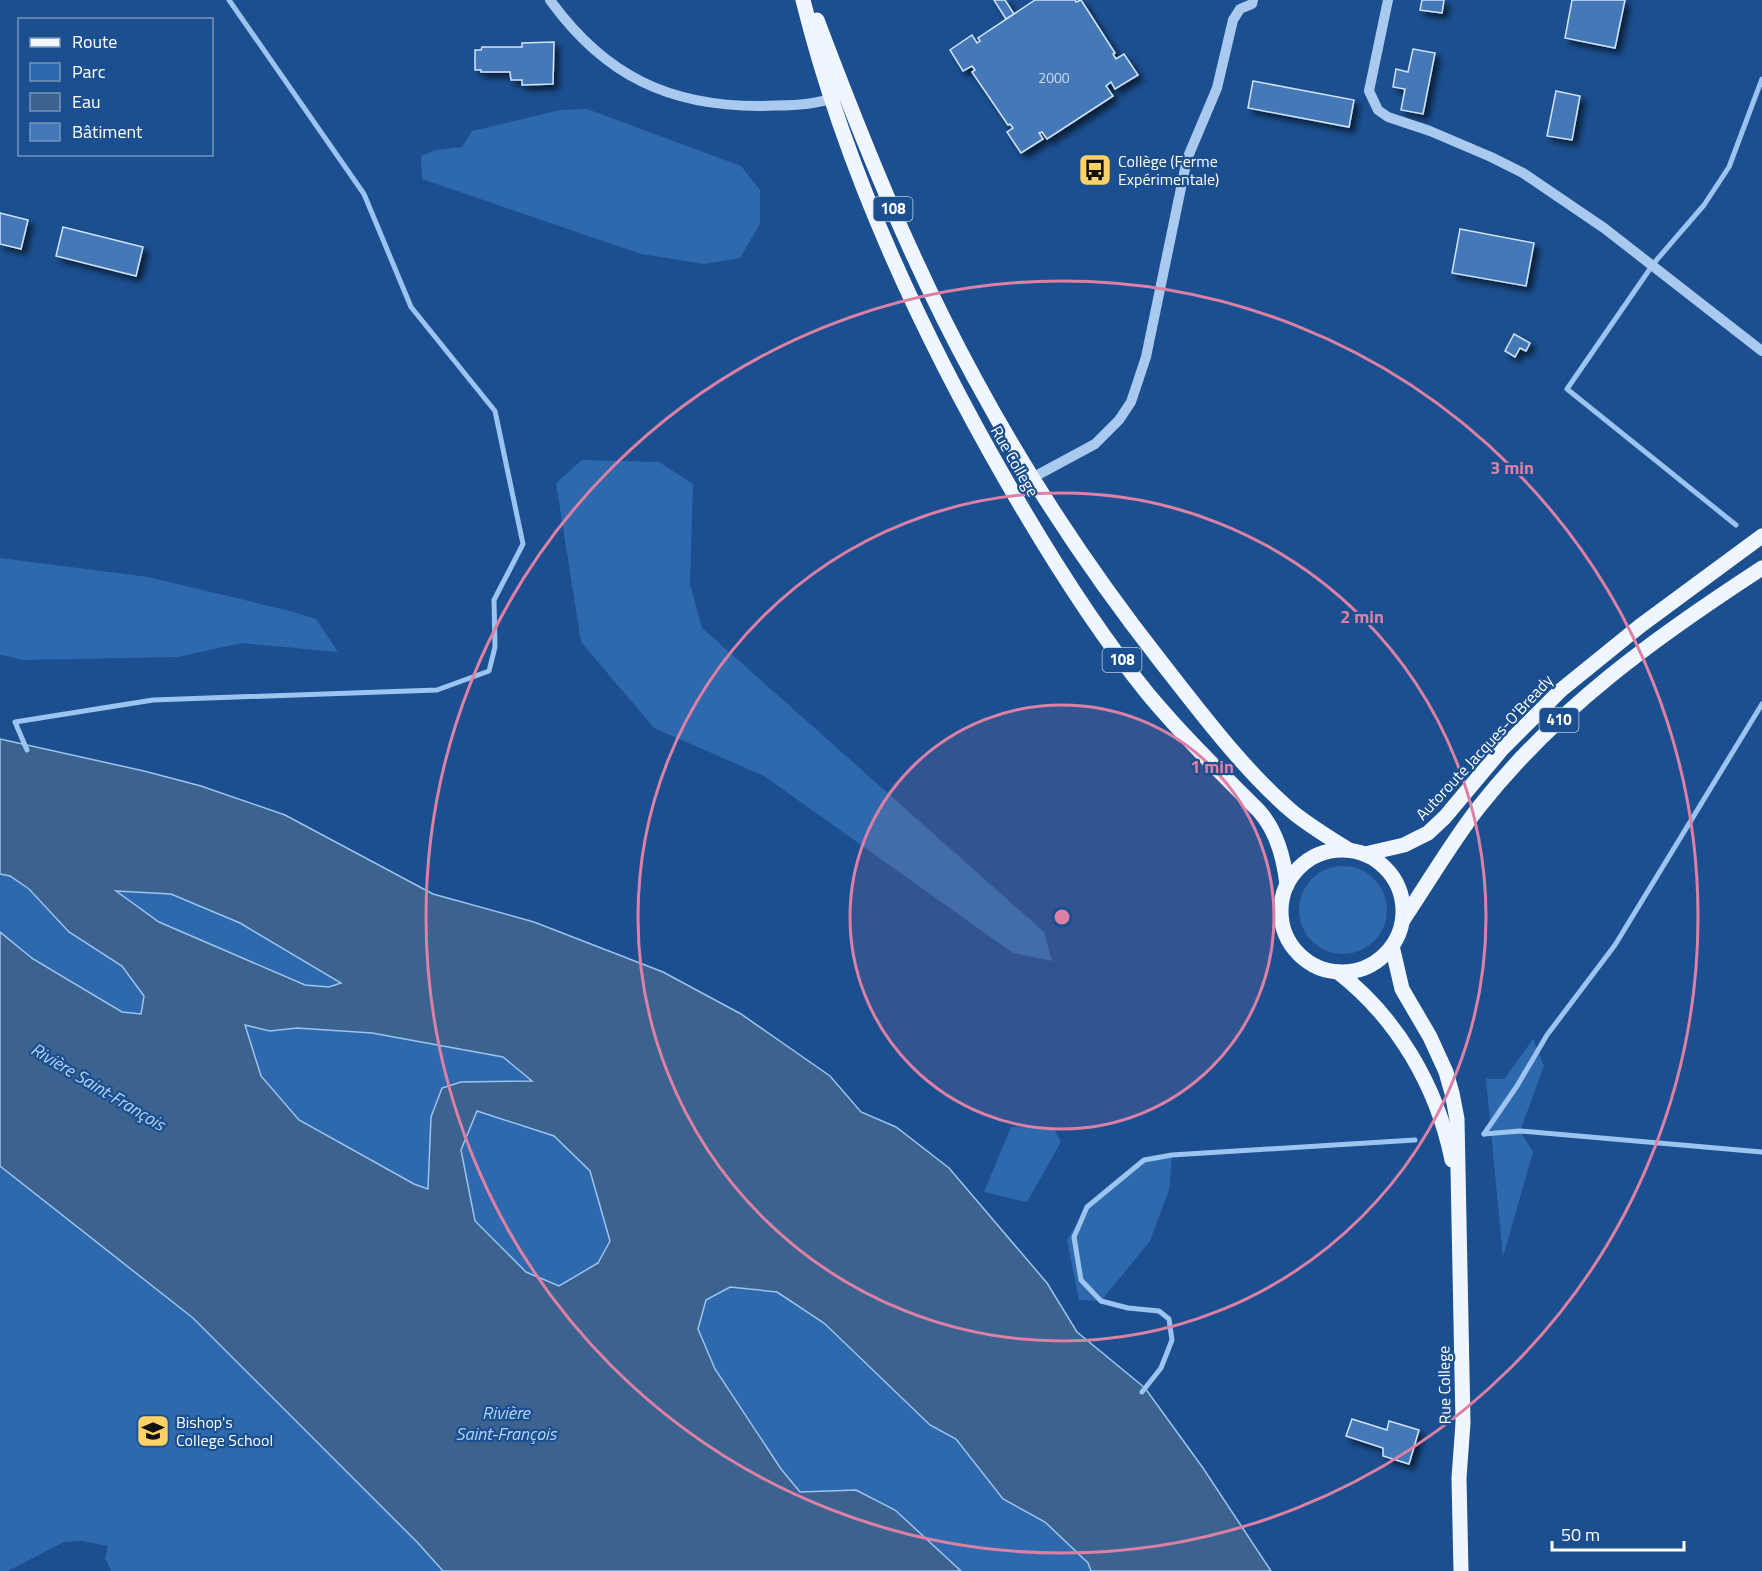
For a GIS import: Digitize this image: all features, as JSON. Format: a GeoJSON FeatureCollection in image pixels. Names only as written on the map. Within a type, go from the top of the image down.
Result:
{"type":"FeatureCollection","features":[{"type":"Feature","properties":{"kind":"main road","name":"Rue College"},"geometry":{"type":"LineString","coordinates":[[803,0],[838,96],[923,276],[974,377],[1032,478],[1124,614],[1208,720],[1255,774],[1290,809],[1305,822],[1349,850]]}},
{"type":"Feature","properties":{"kind":"main road","name":"Rue College"},"geometry":{"type":"LineString","coordinates":[[810,0],[859,174],[893,259],[936,351],[990,452],[1051,556],[1124,663],[1186,738],[1259,811],[1270,825],[1281,852],[1287,885]]}},
{"type":"Feature","properties":{"kind":"main road","name":"Autoroute Jacques-O'Bready"},"geometry":{"type":"LineString","coordinates":[[1365,854],[1397,848],[1428,833],[1445,817],[1506,744],[1561,690],[1640,626],[1762,536]]}},
{"type":"Feature","properties":{"kind":"main road","name":"410"},"geometry":{"type":"LineString","coordinates":[[1403,920],[1454,840],[1480,806],[1548,731],[1591,691],[1650,644],[1762,568]]}},
{"type":"Feature","properties":{"kind":"main road","name":"Rue College"},"geometry":{"type":"LineString","coordinates":[[1403,920],[1402,899],[1395,879],[1381,863],[1365,854],[1349,850],[1329,851],[1310,859],[1294,873],[1282,898],[1282,919],[1291,945],[1311,963],[1338,972],[1375,1005],[1413,1058],[1431,1095],[1445,1132],[1458,1198]]}},
{"type":"Feature","properties":{"kind":"main road"},"geometry":{"type":"LineString","coordinates":[[1338,972],[1365,968],[1383,956],[1392,946],[1403,920]]}},
{"type":"Feature","properties":{"kind":"main road","name":"Rue College"},"geometry":{"type":"LineString","coordinates":[[1392,946],[1402,989],[1434,1045],[1451,1087],[1458,1131],[1463,1423],[1459,1478],[1461,1571]]}},
{"type":"Feature","properties":{"kind":"lane"},"geometry":{"type":"LineString","coordinates":[[550,0],[576,33],[608,62],[640,82],[675,96],[736,106],[801,105],[838,96]]}},
{"type":"Feature","properties":{"kind":"lane"},"geometry":{"type":"LineString","coordinates":[[1032,478],[1095,444],[1119,420],[1131,402],[1146,357],[1187,159],[1217,88],[1233,20],[1240,9],[1252,4],[1253,0]]}},
{"type":"Feature","properties":{"kind":"lane"},"geometry":{"type":"LineString","coordinates":[[1388,0],[1369,91],[1377,110],[1388,117],[1430,131],[1523,173],[1604,228],[1762,351]]}},
{"type":"Feature","properties":{"kind":"green space"},"geometry":{"type":"Polygon","coordinates":[[[587,109],[741,166],[760,190],[760,224],[740,258],[704,264],[641,254],[422,179],[421,156],[436,150],[462,147],[472,131],[560,110],[587,109]]]}},
{"type":"Feature","properties":{"kind":"green space"},"geometry":{"type":"Polygon","coordinates":[[[582,460],[659,462],[693,484],[690,584],[702,628],[1044,932],[1052,961],[1013,953],[764,776],[654,728],[581,642],[556,483],[582,460]]]}},
{"type":"Feature","properties":{"kind":"green space"},"geometry":{"type":"Polygon","coordinates":[[[0,558],[148,577],[290,611],[316,619],[338,652],[242,643],[178,657],[23,660],[0,655],[0,558]]]}},
{"type":"Feature","properties":{"kind":"green space"},"geometry":{"type":"Polygon","coordinates":[[[1343,866],[1360,870],[1374,879],[1383,893],[1387,910],[1383,927],[1374,941],[1360,950],[1343,954],[1326,950],[1312,941],[1303,927],[1299,910],[1303,893],[1312,879],[1326,870],[1343,866]]]}},
{"type":"Feature","properties":{"kind":"green space"},"geometry":{"type":"Polygon","coordinates":[[[0,874],[10,876],[29,889],[69,932],[122,966],[144,996],[141,1014],[122,1012],[33,959],[0,932],[0,874]]]}},
{"type":"Feature","properties":{"kind":"green space"},"geometry":{"type":"Polygon","coordinates":[[[114,891],[171,894],[240,923],[341,983],[329,987],[305,985],[159,922],[114,891]]]}},
{"type":"Feature","properties":{"kind":"green space"},"geometry":{"type":"Polygon","coordinates":[[[245,1025],[270,1031],[297,1028],[372,1033],[503,1057],[532,1081],[461,1082],[431,1117],[429,1190],[414,1184],[299,1120],[261,1076],[245,1025]]]}},
{"type":"Feature","properties":{"kind":"green space"},"geometry":{"type":"Polygon","coordinates":[[[1533,1039],[1544,1066],[1520,1131],[1533,1152],[1503,1257],[1486,1079],[1504,1079],[1533,1039]]]}},
{"type":"Feature","properties":{"kind":"green space"},"geometry":{"type":"Polygon","coordinates":[[[476,1111],[554,1136],[590,1171],[610,1241],[598,1263],[559,1286],[526,1272],[475,1221],[461,1150],[476,1111]]]}},
{"type":"Feature","properties":{"kind":"green space"},"geometry":{"type":"Polygon","coordinates":[[[1011,1127],[1053,1127],[1061,1142],[1027,1202],[984,1192],[1011,1127]]]}},
{"type":"Feature","properties":{"kind":"green space"},"geometry":{"type":"Polygon","coordinates":[[[1172,1155],[1169,1190],[1150,1241],[1101,1301],[1079,1300],[1067,1240],[1087,1207],[1144,1160],[1172,1155]]]}},
{"type":"Feature","properties":{"kind":"green space","name":"Bishop's College School"},"geometry":{"type":"Polygon","coordinates":[[[0,1166],[193,1318],[418,1543],[443,1571],[111,1571],[105,1558],[108,1546],[82,1541],[64,1542],[8,1571],[0,1571],[0,1166]]]}},
{"type":"Feature","properties":{"kind":"green space"},"geometry":{"type":"Polygon","coordinates":[[[730,1287],[777,1292],[824,1323],[930,1425],[956,1439],[1003,1499],[1045,1522],[1088,1563],[1091,1571],[961,1571],[895,1510],[856,1490],[800,1492],[781,1469],[715,1369],[698,1329],[706,1300],[730,1287]]]}},
{"type":"Feature","properties":{"kind":"water","name":"Rivière Saint-François"},"geometry":{"type":"Polygon","coordinates":[[[0,739],[201,786],[285,815],[433,894],[534,922],[663,972],[741,1014],[830,1076],[861,1112],[896,1127],[949,1168],[1047,1283],[1077,1332],[1145,1388],[1203,1468],[1271,1571],[1091,1571],[1088,1563],[1045,1522],[1003,1499],[956,1439],[930,1425],[824,1323],[777,1292],[730,1287],[706,1300],[698,1329],[715,1369],[781,1469],[800,1492],[856,1490],[895,1510],[961,1571],[443,1571],[418,1543],[193,1318],[0,1166],[0,932],[33,959],[122,1012],[141,1014],[144,996],[122,966],[69,932],[29,889],[10,876],[0,874],[0,739]],[[116,891],[159,922],[305,985],[329,987],[341,983],[240,923],[171,894],[116,891]],[[245,1025],[261,1076],[299,1120],[414,1184],[428,1189],[431,1117],[442,1088],[461,1082],[532,1081],[503,1057],[372,1033],[297,1028],[270,1031],[245,1025]],[[477,1111],[461,1150],[475,1221],[526,1272],[559,1286],[598,1263],[610,1241],[590,1171],[554,1136],[477,1111]]]}},
{"type":"Feature","properties":{"kind":"building"},"geometry":{"type":"Polygon","coordinates":[[[994,0],[1005,0],[1014,14],[1006,19],[994,0]]]}},
{"type":"Feature","properties":{"kind":"building"},"geometry":{"type":"Polygon","coordinates":[[[1035,0],[1075,0],[1076,2],[1081,0],[1115,53],[1113,54],[1116,59],[1124,54],[1138,75],[1115,89],[1111,82],[1106,86],[1113,96],[1047,139],[1042,132],[1039,133],[1043,139],[1021,153],[1007,132],[1013,128],[1010,124],[1008,125],[972,72],[975,70],[972,66],[963,71],[950,50],[972,35],[977,43],[980,41],[978,38],[1035,0]]]}},
{"type":"Feature","properties":{"kind":"building"},"geometry":{"type":"Polygon","coordinates":[[[1422,0],[1444,0],[1442,13],[1420,10],[1422,0]]]}},
{"type":"Feature","properties":{"kind":"building"},"geometry":{"type":"Polygon","coordinates":[[[1572,0],[1625,0],[1615,48],[1565,38],[1572,0]]]}},
{"type":"Feature","properties":{"kind":"building"},"geometry":{"type":"Polygon","coordinates":[[[554,42],[553,84],[522,85],[522,80],[511,80],[510,72],[475,70],[475,50],[481,50],[482,47],[522,47],[522,43],[554,42]]]}},
{"type":"Feature","properties":{"kind":"building"},"geometry":{"type":"Polygon","coordinates":[[[1413,49],[1435,53],[1423,114],[1401,110],[1405,89],[1393,87],[1396,69],[1408,72],[1413,49]]]}},
{"type":"Feature","properties":{"kind":"building"},"geometry":{"type":"Polygon","coordinates":[[[1253,81],[1354,100],[1349,127],[1248,108],[1253,81]]]}},
{"type":"Feature","properties":{"kind":"building"},"geometry":{"type":"Polygon","coordinates":[[[1556,91],[1580,96],[1572,140],[1547,136],[1556,91]]]}},
{"type":"Feature","properties":{"kind":"building"},"geometry":{"type":"Polygon","coordinates":[[[0,213],[28,220],[21,249],[0,244],[0,213]]]}},
{"type":"Feature","properties":{"kind":"building"},"geometry":{"type":"Polygon","coordinates":[[[63,227],[143,247],[136,276],[56,256],[63,227]]]}},
{"type":"Feature","properties":{"kind":"building"},"geometry":{"type":"Polygon","coordinates":[[[1460,229],[1534,243],[1526,286],[1452,273],[1460,229]]]}},
{"type":"Feature","properties":{"kind":"building"},"geometry":{"type":"Polygon","coordinates":[[[1514,334],[1530,343],[1526,351],[1520,348],[1515,357],[1505,351],[1514,334]]]}},
{"type":"Feature","properties":{"kind":"building"},"geometry":{"type":"Polygon","coordinates":[[[1352,1419],[1387,1430],[1389,1421],[1419,1430],[1409,1464],[1383,1456],[1383,1448],[1346,1436],[1352,1419]]]}},
{"type":"Feature","properties":{"kind":"waterway"},"geometry":{"type":"LineString","coordinates":[[27,750],[15,722],[153,700],[437,690],[489,671],[495,647],[494,600],[523,544],[495,411],[411,307],[364,194],[229,0]]}},
{"type":"Feature","properties":{"kind":"waterway"},"geometry":{"type":"LineString","coordinates":[[1736,525],[1567,389],[1654,263],[1704,205],[1729,167],[1762,79]]}},
{"type":"Feature","properties":{"kind":"waterway"},"geometry":{"type":"LineString","coordinates":[[1484,1134],[1517,1086],[1547,1035],[1615,945],[1762,704]]}},
{"type":"Feature","properties":{"kind":"waterway"},"geometry":{"type":"LineString","coordinates":[[1484,1134],[1520,1131],[1762,1152]]}},
{"type":"Feature","properties":{"kind":"waterway"},"geometry":{"type":"LineString","coordinates":[[1142,1392],[1161,1368],[1172,1340],[1169,1319],[1159,1311],[1128,1308],[1101,1301],[1081,1280],[1074,1237],[1087,1207],[1144,1160],[1172,1155],[1415,1140]]}},
{"type":"Feature","properties":{"kind":"place","name":"Collège (Ferme Expérimentale)"},"geometry":{"type":"Point","coordinates":[1095,170]}},
{"type":"Feature","properties":{"kind":"place","name":"Bishop's College School"},"geometry":{"type":"Point","coordinates":[153,1431]}}]}
